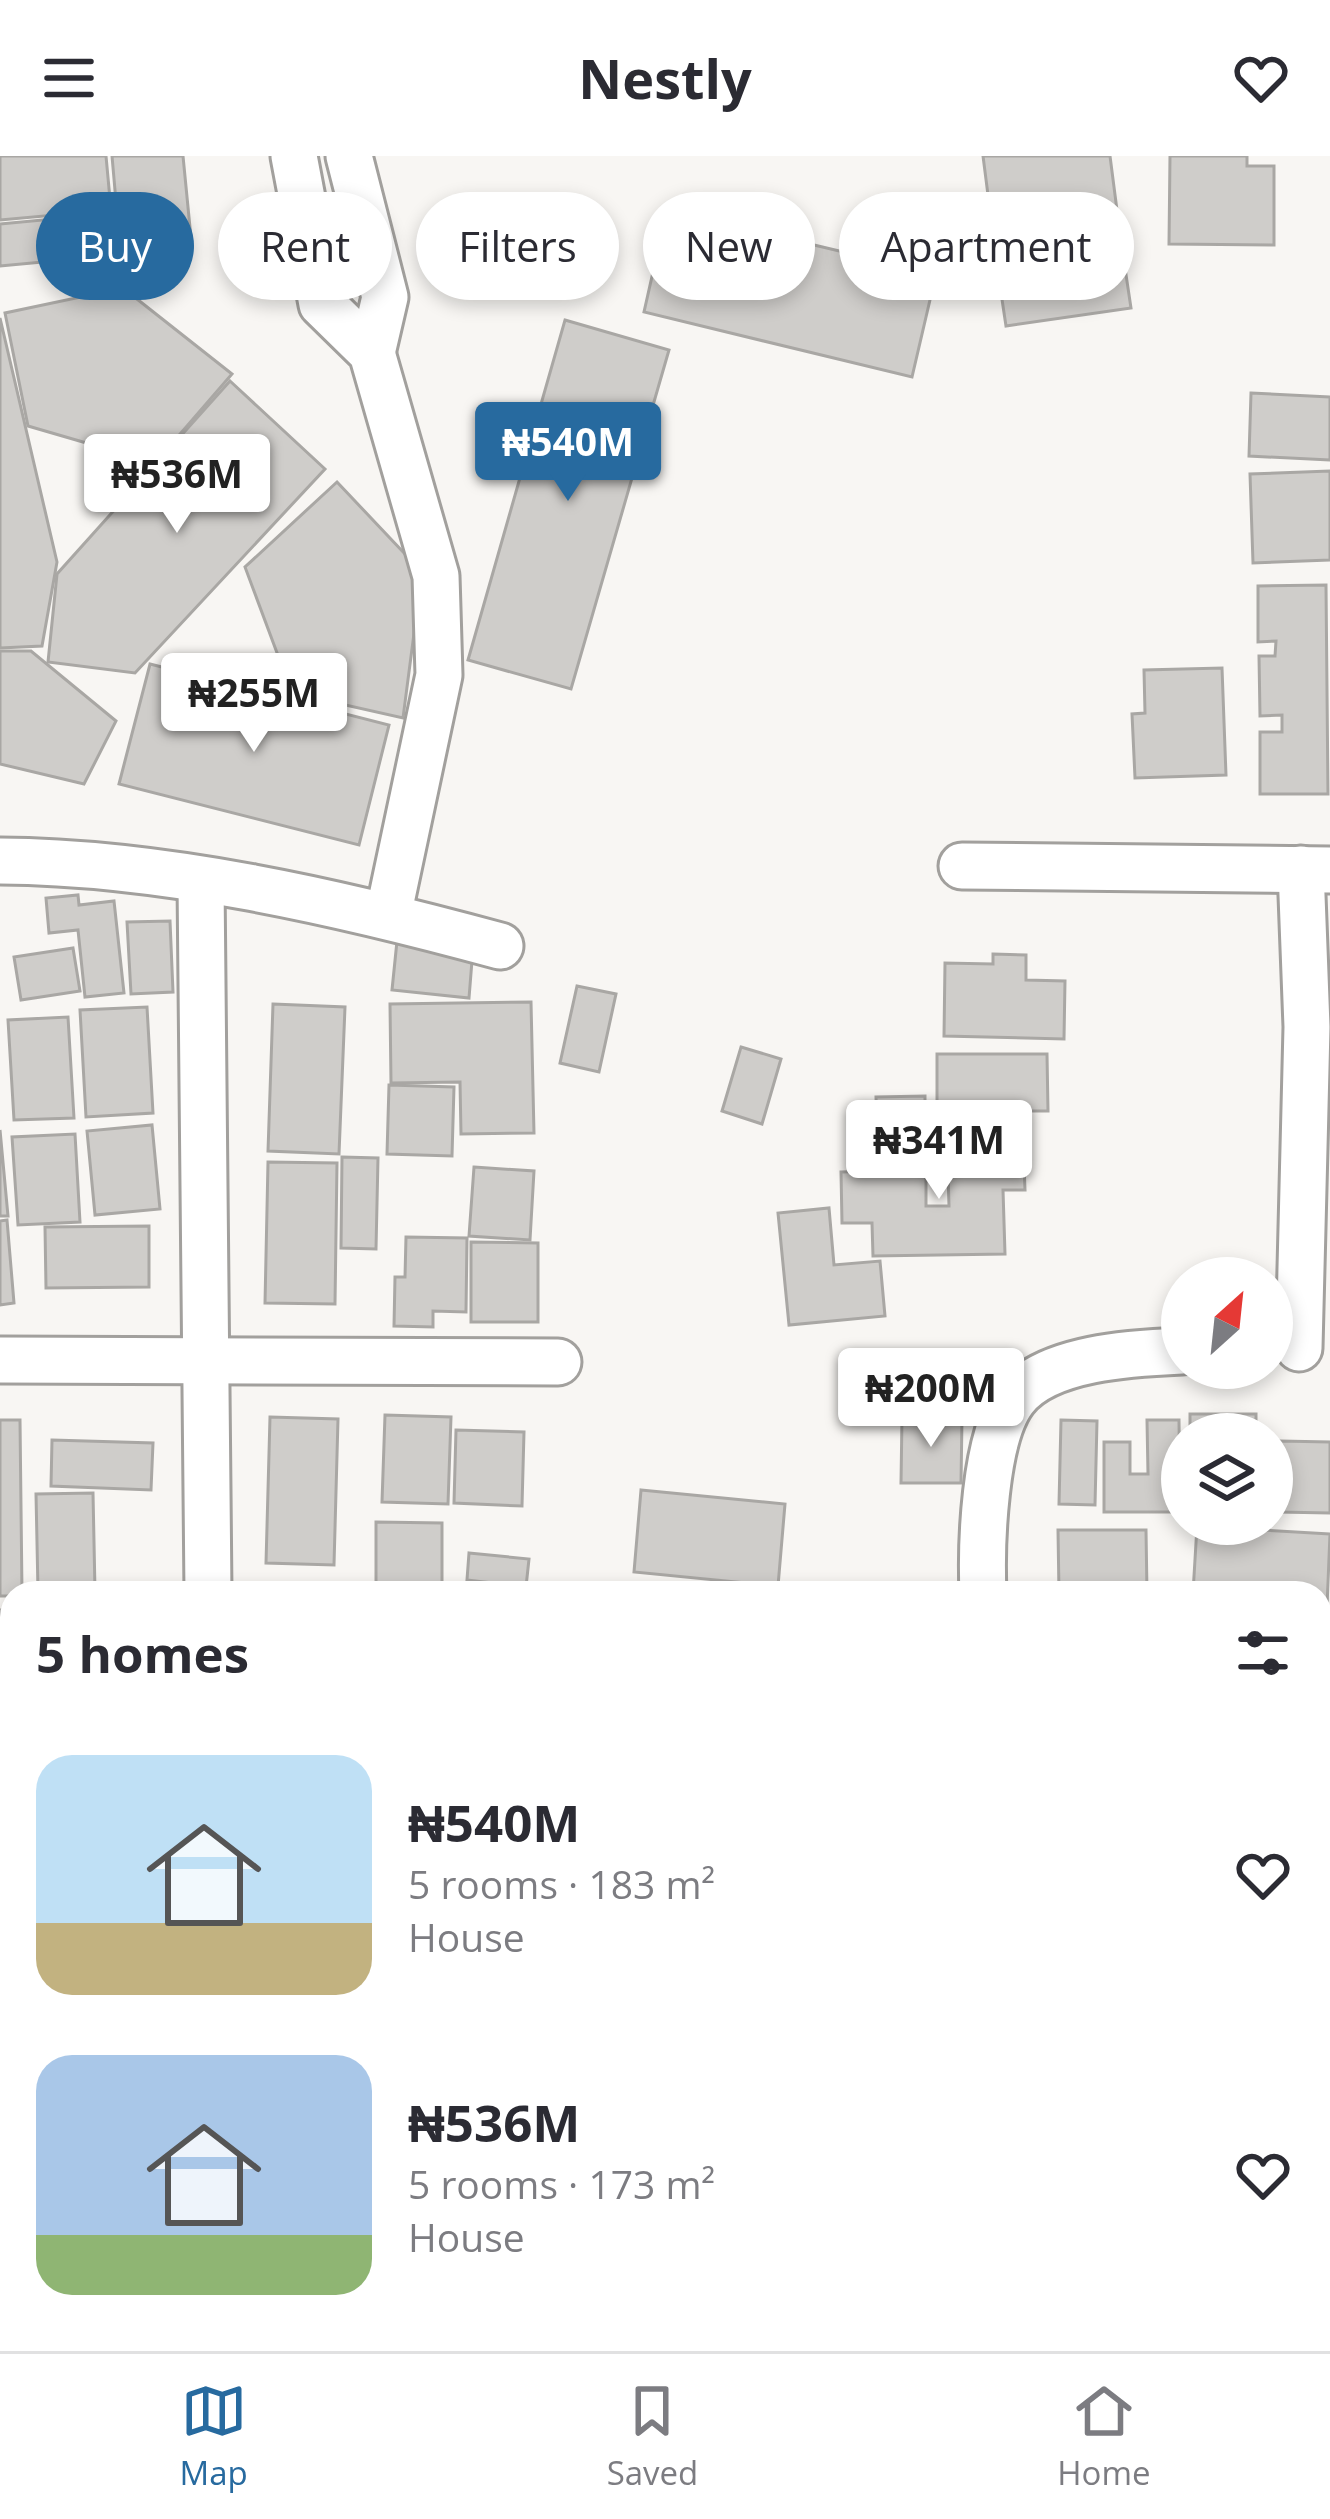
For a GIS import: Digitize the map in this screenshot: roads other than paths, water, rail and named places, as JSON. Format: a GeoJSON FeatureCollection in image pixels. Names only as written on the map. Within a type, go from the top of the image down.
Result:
{"type":"FeatureCollection","features":[{"type":"Feature","properties":{"kind":"street"},"geometry":{"type":"LineString","coordinates":[[294,156],[301,192]]}},
{"type":"Feature","properties":{"kind":"street"},"geometry":{"type":"LineString","coordinates":[[349,156],[358,192]]}},
{"type":"Feature","properties":{"kind":"street"},"geometry":{"type":"LineString","coordinates":[[321,300],[372,353],[436,576],[439,675],[388,916]]}},
{"type":"Feature","properties":{"kind":"street"},"geometry":{"type":"LineString","coordinates":[[372,353],[385,300]]}},
{"type":"Feature","properties":{"kind":"street"},"geometry":{"type":"LineString","coordinates":[[0,861],[201,882],[388,916],[500,946]]}},
{"type":"Feature","properties":{"kind":"street"},"geometry":{"type":"LineString","coordinates":[[962,866],[1316,869],[1307,1027],[1300,1348]]}},
{"type":"Feature","properties":{"kind":"street"},"geometry":{"type":"LineString","coordinates":[[201,882],[208,1581]]}},
{"type":"Feature","properties":{"kind":"street"},"geometry":{"type":"LineString","coordinates":[[984,1581],[991,1458],[1014,1398],[1062,1368],[1114,1353],[1161,1352]]}},
{"type":"Feature","properties":{"kind":"street"},"geometry":{"type":"LineString","coordinates":[[0,1360],[558,1361]]}}]}
